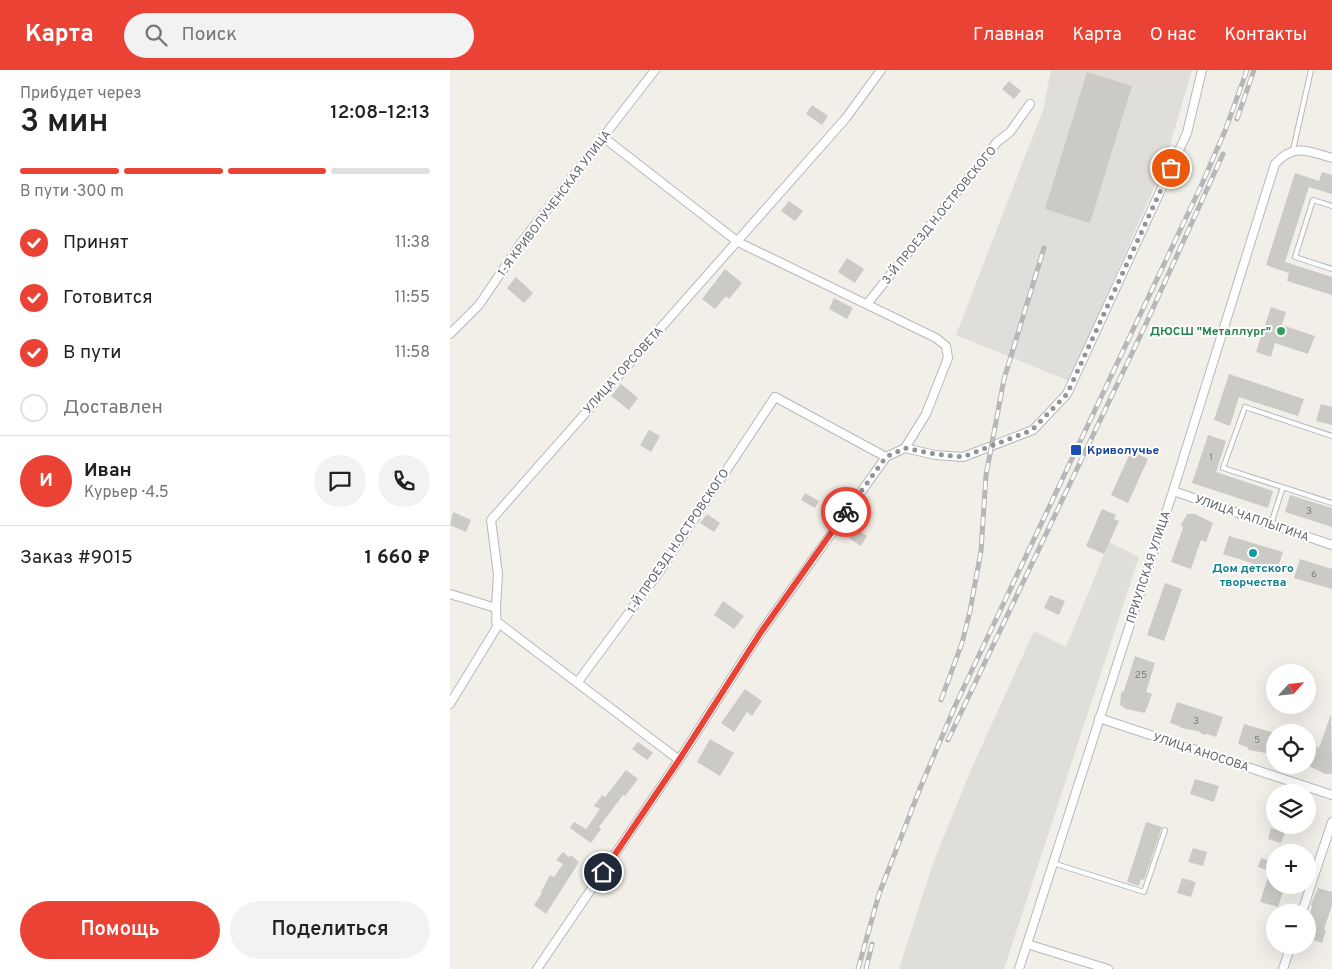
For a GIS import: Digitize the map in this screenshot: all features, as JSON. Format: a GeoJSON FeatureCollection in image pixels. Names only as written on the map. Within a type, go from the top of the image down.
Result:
{"type":"FeatureCollection","features":[{"type":"Feature","properties":{"kind":"street","name":"1-Я КРИВОЛУЧЕНСКАЯ УЛИЦА"},"geometry":{"type":"LineString","coordinates":[[450,334],[479,305],[521,244],[655,70]]}},
{"type":"Feature","properties":{"kind":"street","name":"УЛИЦА ГОРСОВЕТА"},"geometry":{"type":"LineString","coordinates":[[450,704],[497,627],[498,574],[491,520],[846,118],[881,70]]}},
{"type":"Feature","properties":{"kind":"street"},"geometry":{"type":"LineString","coordinates":[[905,448],[963,457],[1032,430],[1067,394],[1187,133],[1202,70]]}},
{"type":"Feature","properties":{"kind":"street","name":"3-Й ПРОЕЗД Н.ОСТРОВСКОГО"},"geometry":{"type":"LineString","coordinates":[[868,304],[997,142],[1015,126],[1030,104]]}},
{"type":"Feature","properties":{"kind":"street"},"geometry":{"type":"LineString","coordinates":[[537,969],[679,760],[761,632],[886,457],[905,448],[926,414],[948,358],[946,346],[936,338],[738,242],[603,137]]}},
{"type":"Feature","properties":{"kind":"street"},"geometry":{"type":"LineString","coordinates":[[1293,150],[1307,151],[1332,158]]}},
{"type":"Feature","properties":{"kind":"street","name":"ПРИУПСКАЯ УЛИЦА"},"geometry":{"type":"LineString","coordinates":[[1019,969],[1173,491],[1274,164],[1283,154],[1293,150]]}},
{"type":"Feature","properties":{"kind":"street","name":"1-Й ПРОЕЗД Н.ОСТРОВСКОГО"},"geometry":{"type":"LineString","coordinates":[[577,683],[659,572],[775,397],[886,457]]}},
{"type":"Feature","properties":{"kind":"street","name":"УЛИЦА ЧАПЛЫГИНА"},"geometry":{"type":"LineString","coordinates":[[1173,491],[1332,545]]}},
{"type":"Feature","properties":{"kind":"street"},"geometry":{"type":"LineString","coordinates":[[450,594],[496,608]]}},
{"type":"Feature","properties":{"kind":"street"},"geometry":{"type":"LineString","coordinates":[[496,620],[679,760]]}},
{"type":"Feature","properties":{"kind":"street","name":"УЛИЦА АНОСОВА"},"geometry":{"type":"LineString","coordinates":[[1099,718],[1332,795]]}},
{"type":"Feature","properties":{"kind":"street"},"geometry":{"type":"LineString","coordinates":[[1305,904],[1332,822]]}},
{"type":"Feature","properties":{"kind":"street"},"geometry":{"type":"LineString","coordinates":[[1027,944],[1108,969]]}},
{"type":"Feature","properties":{"kind":"street"},"geometry":{"type":"LineString","coordinates":[[1283,969],[1288,954]]}},
{"type":"Feature","properties":{"kind":"lane"},"geometry":{"type":"LineString","coordinates":[[1293,150],[1311,70]]}},
{"type":"Feature","properties":{"kind":"lane"},"geometry":{"type":"LineString","coordinates":[[1332,206],[1313,200],[1295,257],[1332,269]]}},
{"type":"Feature","properties":{"kind":"lane"},"geometry":{"type":"LineString","coordinates":[[1332,436],[1245,406],[1223,468],[1332,503]]}},
{"type":"Feature","properties":{"kind":"lane"},"geometry":{"type":"LineString","coordinates":[[1271,524],[1283,487]]}},
{"type":"Feature","properties":{"kind":"lane"},"geometry":{"type":"LineString","coordinates":[[1052,863],[1144,892],[1165,830]]}},
{"type":"Feature","properties":{"kind":"shaded area"},"geometry":{"type":"Polygon","coordinates":[[[1051,70],[1192,70],[1164,165],[1069,381],[956,335],[1043,110],[1051,70]]]}},
{"type":"Feature","properties":{"kind":"shaded area"},"geometry":{"type":"Polygon","coordinates":[[[1109,542],[1139,557],[1004,969],[899,969],[933,863],[970,772],[1034,631],[1066,647],[1109,542]]]}},
{"type":"Feature","properties":{"kind":"building"},"geometry":{"type":"Polygon","coordinates":[[[1087,72],[1132,86],[1090,223],[1045,209],[1087,72]]]}},
{"type":"Feature","properties":{"kind":"building"},"geometry":{"type":"Polygon","coordinates":[[[1009,81],[1021,91],[1014,99],[1002,89],[1009,81]]]}},
{"type":"Feature","properties":{"kind":"building"},"geometry":{"type":"Polygon","coordinates":[[[812,105],[828,116],[822,125],[806,114],[812,105]]]}},
{"type":"Feature","properties":{"kind":"building"},"geometry":{"type":"Polygon","coordinates":[[[1322,172],[1332,175],[1332,194],[1309,187],[1285,262],[1332,277],[1332,295],[1287,281],[1289,273],[1266,265],[1295,173],[1319,181],[1322,172]]]}},
{"type":"Feature","properties":{"kind":"building"},"geometry":{"type":"Polygon","coordinates":[[[789,201],[803,211],[795,221],[781,211],[789,201]]]}},
{"type":"Feature","properties":{"kind":"building"},"geometry":{"type":"Polygon","coordinates":[[[847,258],[864,269],[855,283],[838,272],[847,258]]]}},
{"type":"Feature","properties":{"kind":"building"},"geometry":{"type":"Polygon","coordinates":[[[725,269],[742,283],[729,299],[726,296],[715,309],[702,299],[725,269]]]}},
{"type":"Feature","properties":{"kind":"building"},"geometry":{"type":"Polygon","coordinates":[[[516,277],[533,293],[524,303],[507,288],[516,277]]]}},
{"type":"Feature","properties":{"kind":"building"},"geometry":{"type":"Polygon","coordinates":[[[834,298],[853,308],[847,319],[829,309],[834,298]]]}},
{"type":"Feature","properties":{"kind":"building","name":"ДЮСШ \"Металлург\""},"geometry":{"type":"Polygon","coordinates":[[[1271,307],[1286,312],[1282,325],[1315,336],[1308,354],[1275,343],[1271,357],[1256,352],[1271,307]]]}},
{"type":"Feature","properties":{"kind":"building"},"geometry":{"type":"Polygon","coordinates":[[[1229,374],[1304,399],[1298,416],[1239,397],[1230,426],[1214,420],[1229,374]]]}},
{"type":"Feature","properties":{"kind":"building"},"geometry":{"type":"Polygon","coordinates":[[[621,384],[638,398],[629,410],[611,396],[621,384]]]}},
{"type":"Feature","properties":{"kind":"building"},"geometry":{"type":"Polygon","coordinates":[[[1321,404],[1332,407],[1332,425],[1316,421],[1321,404]]]}},
{"type":"Feature","properties":{"kind":"building"},"geometry":{"type":"Polygon","coordinates":[[[649,430],[660,436],[651,452],[640,445],[649,430]]]}},
{"type":"Feature","properties":{"kind":"building"},"geometry":{"type":"Polygon","coordinates":[[[1208,435],[1226,441],[1216,472],[1273,491],[1268,508],[1192,483],[1208,435]]]}},
{"type":"Feature","properties":{"kind":"building","name":"Криволучье"},"geometry":{"type":"Polygon","coordinates":[[[1131,451],[1148,459],[1128,503],[1111,495],[1131,451]]]}},
{"type":"Feature","properties":{"kind":"building"},"geometry":{"type":"Polygon","coordinates":[[[805,493],[819,501],[815,508],[801,500],[805,493]]]}},
{"type":"Feature","properties":{"kind":"building"},"geometry":{"type":"Polygon","coordinates":[[[1290,495],[1332,508],[1332,527],[1285,512],[1290,495]]]}},
{"type":"Feature","properties":{"kind":"building"},"geometry":{"type":"Polygon","coordinates":[[[1102,509],[1116,515],[1114,519],[1119,521],[1104,554],[1086,546],[1102,509]]]}},
{"type":"Feature","properties":{"kind":"building"},"geometry":{"type":"Polygon","coordinates":[[[453,512],[471,520],[466,532],[450,525],[453,512]]]}},
{"type":"Feature","properties":{"kind":"building"},"geometry":{"type":"Polygon","coordinates":[[[707,514],[720,523],[714,532],[700,523],[707,514]]]}},
{"type":"Feature","properties":{"kind":"building"},"geometry":{"type":"Polygon","coordinates":[[[1187,514],[1195,514],[1213,523],[1206,542],[1201,540],[1191,569],[1171,562],[1183,528],[1181,525],[1187,514]]]}},
{"type":"Feature","properties":{"kind":"building"},"geometry":{"type":"Polygon","coordinates":[[[855,528],[867,536],[861,546],[849,538],[855,528]]]}},
{"type":"Feature","properties":{"kind":"building","name":"Дом детского творчества"},"geometry":{"type":"Polygon","coordinates":[[[1229,536],[1283,552],[1277,571],[1223,554],[1229,536]]]}},
{"type":"Feature","properties":{"kind":"building"},"geometry":{"type":"Polygon","coordinates":[[[1300,559],[1332,569],[1332,589],[1294,578],[1300,559]]]}},
{"type":"Feature","properties":{"kind":"building"},"geometry":{"type":"Polygon","coordinates":[[[1165,583],[1182,589],[1164,641],[1147,635],[1165,583]]]}},
{"type":"Feature","properties":{"kind":"building"},"geometry":{"type":"Polygon","coordinates":[[[1050,595],[1065,601],[1059,615],[1044,608],[1050,595]]]}},
{"type":"Feature","properties":{"kind":"building"},"geometry":{"type":"Polygon","coordinates":[[[723,601],[744,616],[734,629],[714,615],[723,601]]]}},
{"type":"Feature","properties":{"kind":"building"},"geometry":{"type":"Polygon","coordinates":[[[1135,656],[1155,663],[1146,692],[1152,694],[1145,713],[1126,709],[1120,705],[1121,693],[1124,691],[1135,656]]]}},
{"type":"Feature","properties":{"kind":"building"},"geometry":{"type":"Polygon","coordinates":[[[745,689],[762,701],[752,716],[747,712],[734,732],[721,723],[745,689]]]}},
{"type":"Feature","properties":{"kind":"building"},"geometry":{"type":"Polygon","coordinates":[[[1177,702],[1223,717],[1216,737],[1181,728],[1170,723],[1177,702]]]}},
{"type":"Feature","properties":{"kind":"building"},"geometry":{"type":"Polygon","coordinates":[[[1331,714],[1332,774],[1325,774],[1316,770],[1316,747],[1319,748],[1331,714]]]}},
{"type":"Feature","properties":{"kind":"building"},"geometry":{"type":"Polygon","coordinates":[[[1244,724],[1266,730],[1266,753],[1249,750],[1247,747],[1238,744],[1244,724]]]}},
{"type":"Feature","properties":{"kind":"building"},"geometry":{"type":"Polygon","coordinates":[[[710,739],[734,753],[720,776],[697,762],[710,739]]]}},
{"type":"Feature","properties":{"kind":"building"},"geometry":{"type":"Polygon","coordinates":[[[638,742],[653,753],[647,760],[632,749],[638,742]]]}},
{"type":"Feature","properties":{"kind":"building"},"geometry":{"type":"Polygon","coordinates":[[[626,770],[638,779],[625,796],[623,795],[599,827],[601,829],[591,843],[570,828],[574,822],[586,829],[600,809],[594,806],[602,795],[605,797],[626,770]]]}},
{"type":"Feature","properties":{"kind":"building"},"geometry":{"type":"Polygon","coordinates":[[[1195,779],[1219,786],[1214,802],[1190,794],[1195,779]]]}},
{"type":"Feature","properties":{"kind":"building"},"geometry":{"type":"Polygon","coordinates":[[[1146,822],[1162,827],[1144,880],[1141,879],[1139,886],[1127,882],[1146,822]]]}},
{"type":"Feature","properties":{"kind":"building"},"geometry":{"type":"Polygon","coordinates":[[[1269,834],[1284,834],[1281,843],[1268,839],[1269,834]]]}},
{"type":"Feature","properties":{"kind":"building"},"geometry":{"type":"Polygon","coordinates":[[[1193,848],[1207,852],[1203,866],[1188,862],[1193,848]]]}},
{"type":"Feature","properties":{"kind":"building"},"geometry":{"type":"Polygon","coordinates":[[[563,852],[569,857],[571,855],[579,862],[546,914],[534,905],[550,875],[554,877],[563,864],[556,860],[563,852]]]}},
{"type":"Feature","properties":{"kind":"building"},"geometry":{"type":"Polygon","coordinates":[[[1261,858],[1266,859],[1266,870],[1258,867],[1261,858]]]}},
{"type":"Feature","properties":{"kind":"building"},"geometry":{"type":"Polygon","coordinates":[[[1182,878],[1196,882],[1191,897],[1177,893],[1182,878]]]}},
{"type":"Feature","properties":{"kind":"building"},"geometry":{"type":"Polygon","coordinates":[[[1266,883],[1266,894],[1282,894],[1279,904],[1260,902],[1266,883]]]}},
{"type":"Feature","properties":{"kind":"building"},"geometry":{"type":"Polygon","coordinates":[[[1318,888],[1332,892],[1332,905],[1324,929],[1326,930],[1322,943],[1316,941],[1316,904],[1311,904],[1318,888]]]}},
{"type":"Feature","properties":{"kind":"railway"},"geometry":{"type":"LineString","coordinates":[[858,969],[879,894],[921,786],[955,706],[1201,186],[1225,131],[1247,70]]}},
{"type":"Feature","properties":{"kind":"railway"},"geometry":{"type":"LineString","coordinates":[[1237,119],[1254,70]]}},
{"type":"Feature","properties":{"kind":"railway"},"geometry":{"type":"LineString","coordinates":[[948,740],[1144,328],[1223,154]]}},
{"type":"Feature","properties":{"kind":"railway"},"geometry":{"type":"LineString","coordinates":[[941,700],[962,643],[970,611],[981,551],[986,475],[1004,379],[1044,248]]}},
{"type":"Feature","properties":{"kind":"railway"},"geometry":{"type":"LineString","coordinates":[[866,969],[872,944]]}},
{"type":"Feature","properties":{"kind":"way so far"},"geometry":{"type":"LineString","coordinates":[[846,512],[886,457],[905,448],[963,457],[1032,430],[1067,394],[1171,168]]}},
{"type":"Feature","properties":{"kind":"place","name":"ДЮСШ \"Металлург\""},"geometry":{"type":"Point","coordinates":[1281,331]}},
{"type":"Feature","properties":{"kind":"place","name":"Криволучье"},"geometry":{"type":"Point","coordinates":[1076,450]}},
{"type":"Feature","properties":{"kind":"place","name":"Дом детского творчества"},"geometry":{"type":"Point","coordinates":[1253,553]}},
{"type":"Feature","properties":{"kind":"route"},"geometry":{"type":"LineString","coordinates":[[603,872],[679,760],[761,632],[846,512]]}}]}
